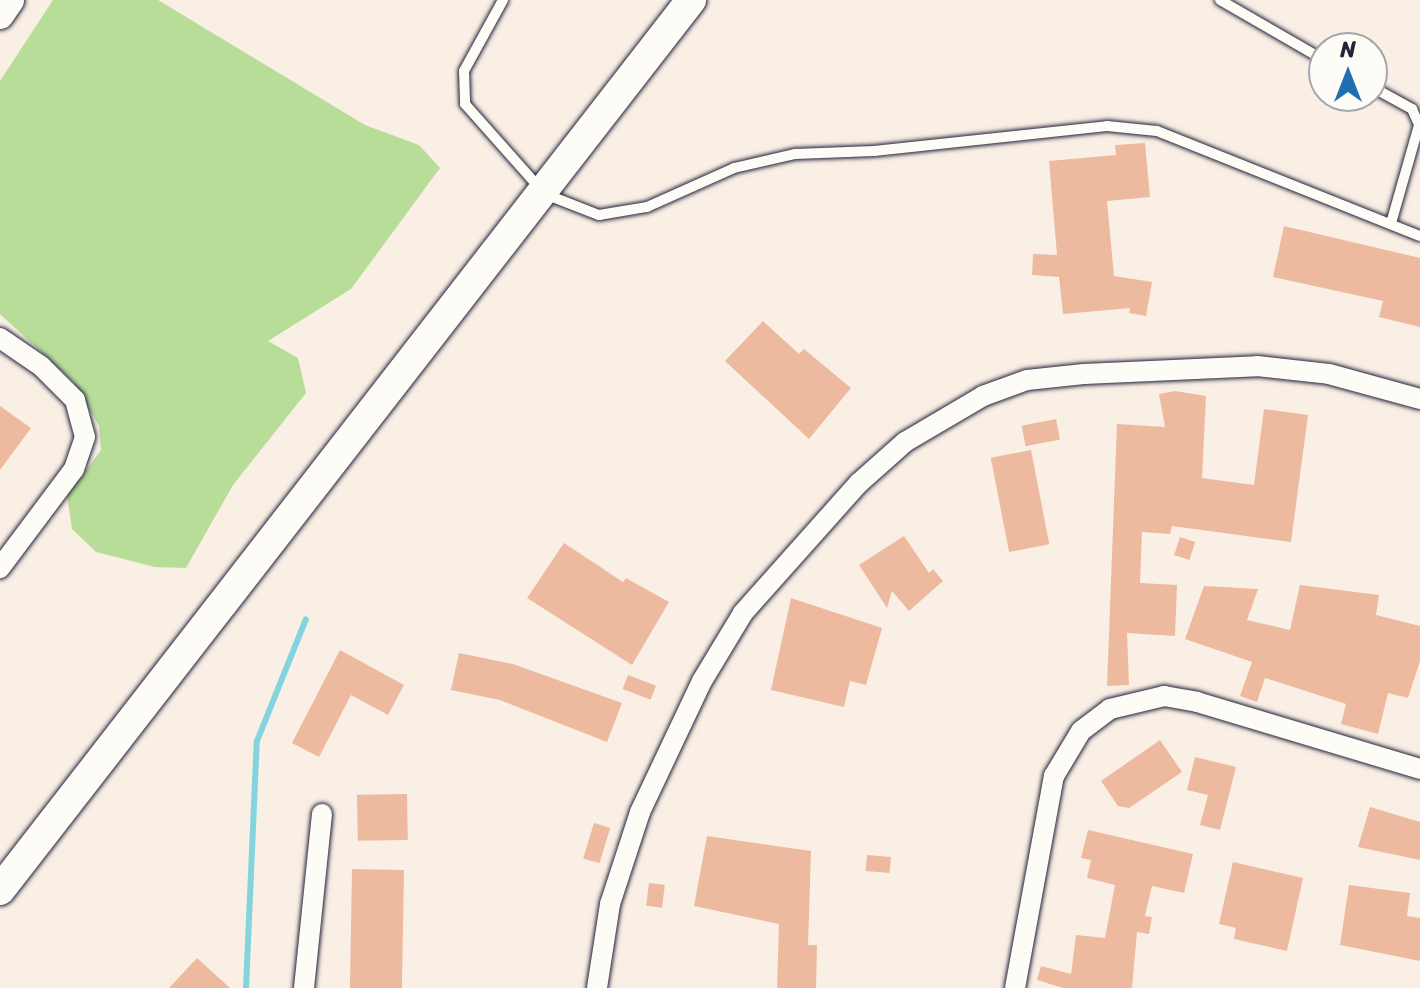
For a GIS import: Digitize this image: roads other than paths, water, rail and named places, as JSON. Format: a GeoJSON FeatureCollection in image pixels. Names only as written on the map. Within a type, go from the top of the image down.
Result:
{"type":"FeatureCollection","features":[{"type":"Feature","properties":{"kind":"main road"},"geometry":{"type":"LineString","coordinates":[[0,890],[545,194],[691,0]]}},
{"type":"Feature","properties":{"kind":"street"},"geometry":{"type":"LineString","coordinates":[[0,15],[10,0]]}},
{"type":"Feature","properties":{"kind":"street"},"geometry":{"type":"LineString","coordinates":[[0,338],[41,366],[75,400],[85,437],[74,469],[0,568]]}},
{"type":"Feature","properties":{"kind":"street"},"geometry":{"type":"LineString","coordinates":[[597,988],[610,904],[640,812],[702,681],[743,613],[859,483],[905,442],[944,415],[1027,380],[1115,371],[1257,366],[1329,374],[1420,399]]}},
{"type":"Feature","properties":{"kind":"street"},"geometry":{"type":"LineString","coordinates":[[1015,988],[1054,776],[1081,731],[1110,709],[1152,697],[1197,702],[1420,769]]}},
{"type":"Feature","properties":{"kind":"street"},"geometry":{"type":"LineString","coordinates":[[304,988],[322,814]]}},
{"type":"Feature","properties":{"kind":"lane"},"geometry":{"type":"LineString","coordinates":[[503,0],[464,71],[465,104],[545,194],[599,215],[647,207],[734,168],[795,154],[874,151],[1107,126],[1157,131],[1420,236]]}},
{"type":"Feature","properties":{"kind":"lane"},"geometry":{"type":"LineString","coordinates":[[1220,0],[1308,51]]}},
{"type":"Feature","properties":{"kind":"lane"},"geometry":{"type":"LineString","coordinates":[[1388,96],[1412,109],[1419,125],[1391,223]]}},
{"type":"Feature","properties":{"kind":"waterway"},"geometry":{"type":"LineString","coordinates":[[246,988],[257,741],[306,619]]}}]}
